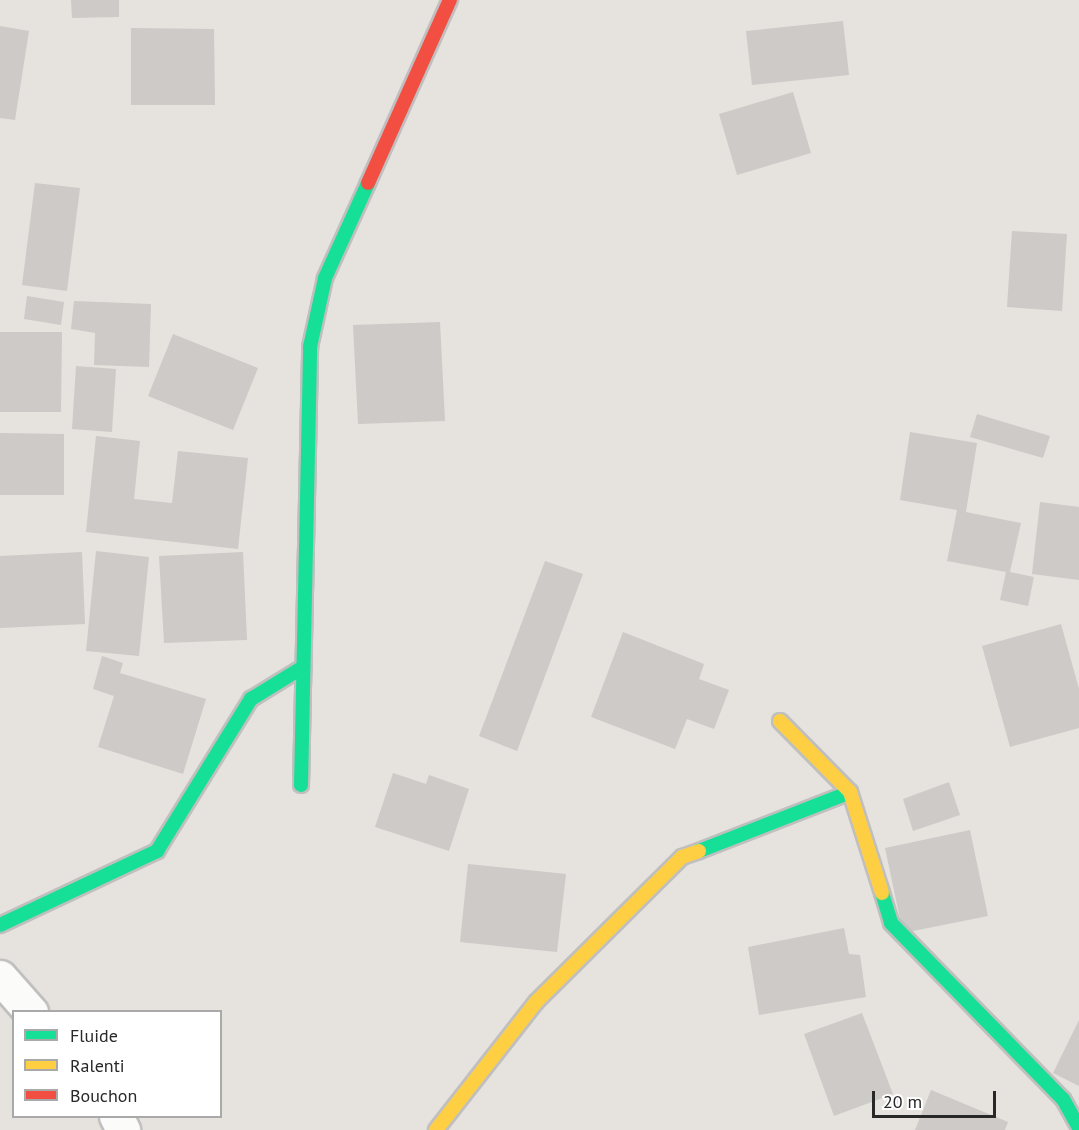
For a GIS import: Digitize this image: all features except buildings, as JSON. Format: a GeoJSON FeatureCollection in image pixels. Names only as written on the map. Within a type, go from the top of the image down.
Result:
{"type":"FeatureCollection","features":[{"type":"Feature","properties":{"kind":"street"},"geometry":{"type":"LineString","coordinates":[[301,785],[310,347],[325,278],[450,0]]}},
{"type":"Feature","properties":{"kind":"street"},"geometry":{"type":"LineString","coordinates":[[0,925],[157,851],[251,699],[303,667]]}},
{"type":"Feature","properties":{"kind":"street"},"geometry":{"type":"LineString","coordinates":[[780,721],[850,792],[891,923],[1063,1099],[1079,1128]]}},
{"type":"Feature","properties":{"kind":"street"},"geometry":{"type":"LineString","coordinates":[[436,1130],[536,1002],[682,857],[850,792]]}},
{"type":"Feature","properties":{"kind":"street"},"geometry":{"type":"LineString","coordinates":[[0,977],[30,1010]]}},
{"type":"Feature","properties":{"kind":"traffic: fast"},"geometry":{"type":"LineString","coordinates":[[301,785],[310,347],[325,278],[368,183]]}},
{"type":"Feature","properties":{"kind":"traffic: fast"},"geometry":{"type":"LineString","coordinates":[[0,925],[157,851],[251,699],[303,667]]}},
{"type":"Feature","properties":{"kind":"traffic: fast"},"geometry":{"type":"LineString","coordinates":[[699,851],[850,792]]}},
{"type":"Feature","properties":{"kind":"traffic: fast"},"geometry":{"type":"LineString","coordinates":[[882,893],[891,923],[1063,1099],[1079,1128]]}},
{"type":"Feature","properties":{"kind":"traffic: slow"},"geometry":{"type":"LineString","coordinates":[[780,721],[850,792],[882,893]]}},
{"type":"Feature","properties":{"kind":"traffic: slow"},"geometry":{"type":"LineString","coordinates":[[436,1130],[536,1002],[682,857],[699,851]]}},
{"type":"Feature","properties":{"kind":"traffic: jam"},"geometry":{"type":"LineString","coordinates":[[368,183],[450,0]]}}]}
